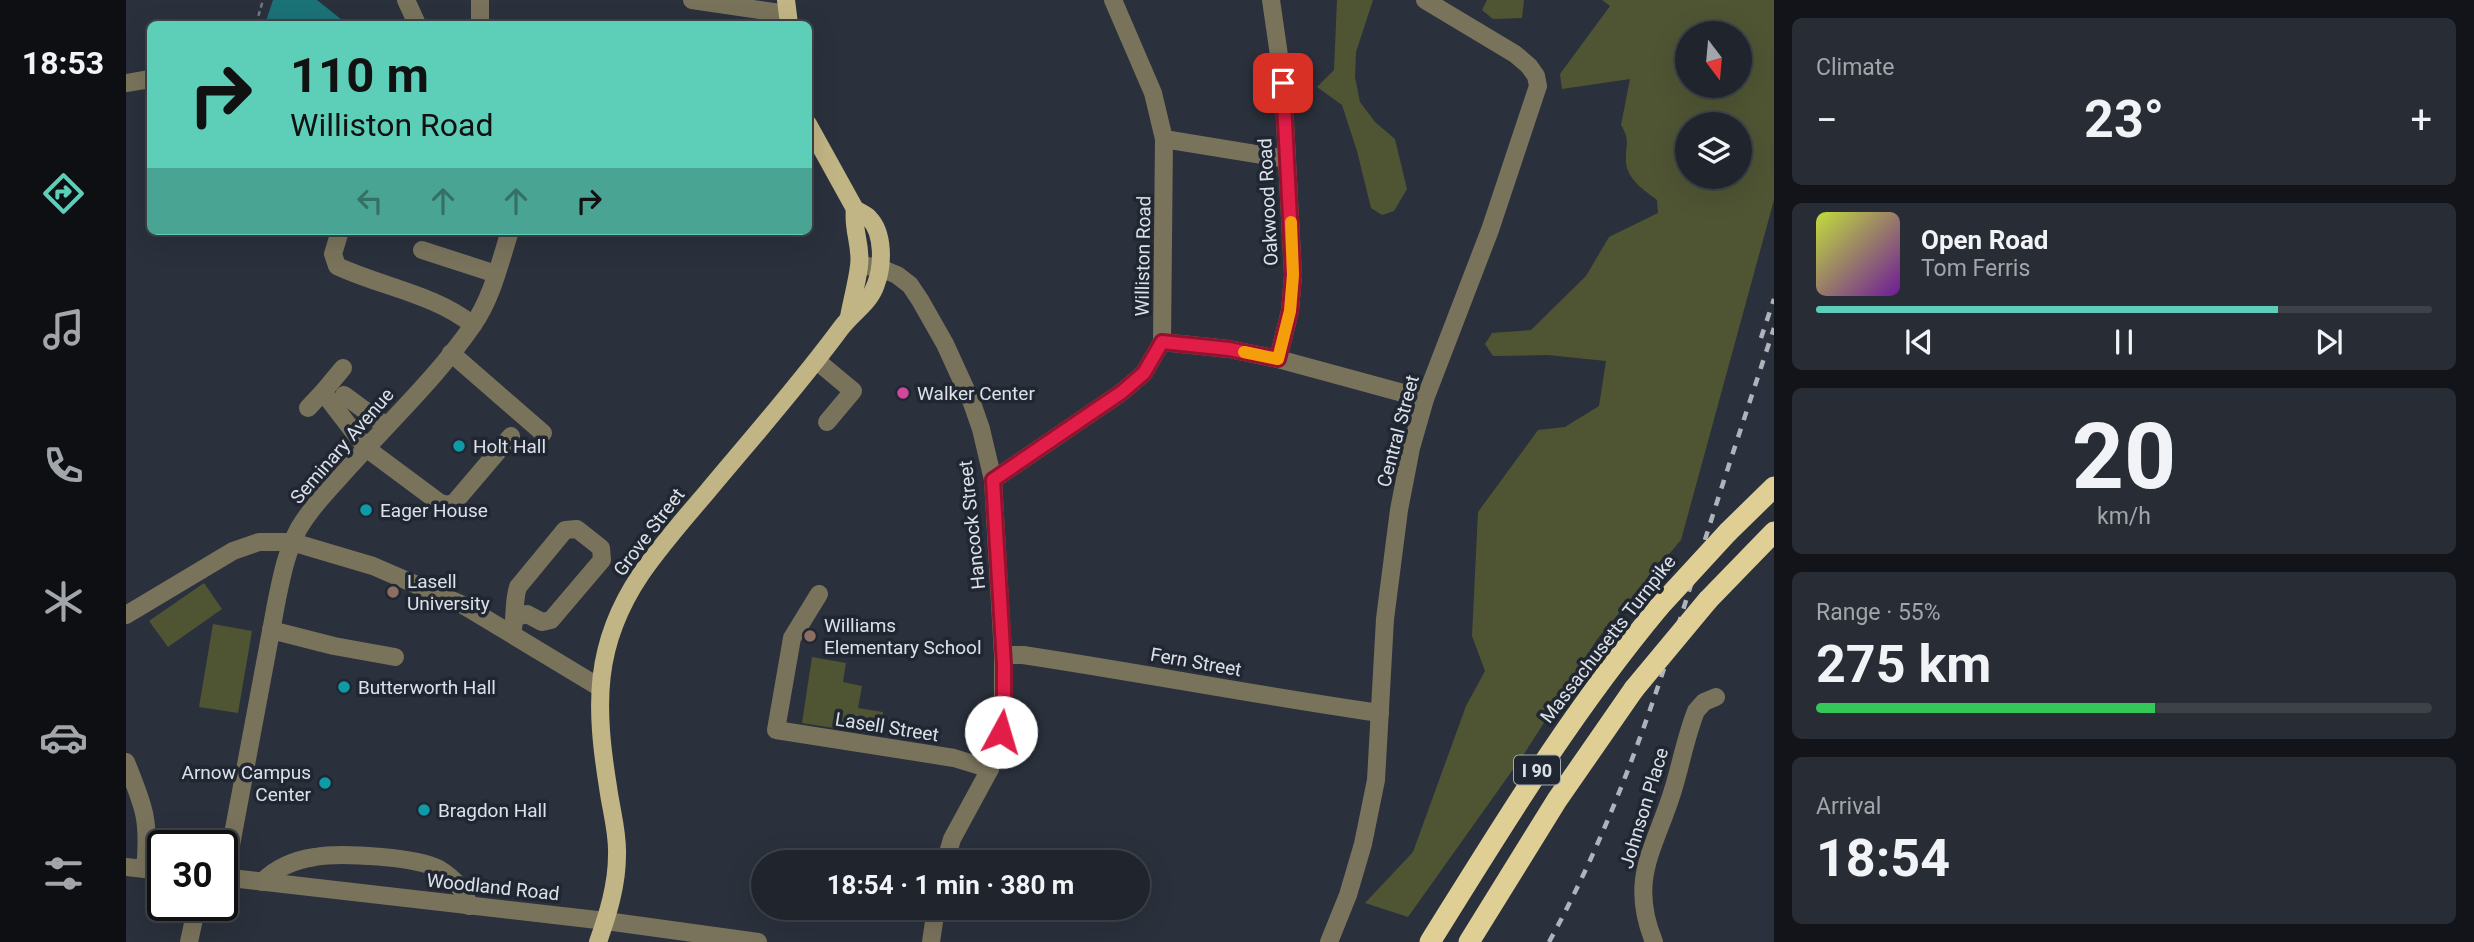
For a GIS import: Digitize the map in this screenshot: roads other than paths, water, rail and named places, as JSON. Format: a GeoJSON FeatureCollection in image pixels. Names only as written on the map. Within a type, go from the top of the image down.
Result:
{"type":"FeatureCollection","features":[{"type":"Feature","properties":{"kind":"highway","name":"Massachusetts Turnpike"},"geometry":{"type":"LineString","coordinates":[[1430,942],[1555,742],[1605,674],[1658,607],[1774,487]]}},
{"type":"Feature","properties":{"kind":"highway","name":"I 90"},"geometry":{"type":"LineString","coordinates":[[1469,942],[1557,800],[1634,689],[1708,600],[1774,532]]}},
{"type":"Feature","properties":{"kind":"main road","name":"Grove Street"},"geometry":{"type":"LineString","coordinates":[[597,942],[606,921],[618,853],[600,734],[599,687],[613,627],[626,598],[658,550],[817,361],[849,317],[868,301],[876,285],[881,251],[876,229],[869,218],[855,209],[812,131]]}},
{"type":"Feature","properties":{"kind":"main road","name":"Grove Street"},"geometry":{"type":"LineString","coordinates":[[849,317],[860,265],[853,223],[855,209]]}},
{"type":"Feature","properties":{"kind":"street"},"geometry":{"type":"LineString","coordinates":[[406,0],[416,21]]}},
{"type":"Feature","properties":{"kind":"street"},"geometry":{"type":"LineString","coordinates":[[480,0],[480,21]]}},
{"type":"Feature","properties":{"kind":"street"},"geometry":{"type":"LineString","coordinates":[[692,0],[788,13]]}},
{"type":"Feature","properties":{"kind":"street","name":"Williston Road"},"geometry":{"type":"LineString","coordinates":[[993,480],[1122,392],[1144,373],[1162,342],[1164,139],[1153,93],[1113,0]]}},
{"type":"Feature","properties":{"kind":"street","name":"Oakwood Road"},"geometry":{"type":"LineString","coordinates":[[1271,0],[1283,83],[1293,275],[1290,311],[1278,359]]}},
{"type":"Feature","properties":{"kind":"street","name":"Central Street"},"geometry":{"type":"LineString","coordinates":[[1329,942],[1348,895],[1363,845],[1376,780],[1385,619],[1399,510],[1411,448],[1425,398],[1490,230],[1538,86],[1530,66],[1516,54],[1425,0]]}},
{"type":"Feature","properties":{"kind":"street"},"geometry":{"type":"LineString","coordinates":[[126,83],[147,80]]}},
{"type":"Feature","properties":{"kind":"street"},"geometry":{"type":"LineString","coordinates":[[1164,139],[1287,159]]}},
{"type":"Feature","properties":{"kind":"street"},"geometry":{"type":"LineString","coordinates":[[339,235],[333,254],[337,266],[440,303],[473,325]]}},
{"type":"Feature","properties":{"kind":"street","name":"Seminary Avenue"},"geometry":{"type":"LineString","coordinates":[[232,830],[282,571],[292,542],[313,508],[451,354],[473,325],[483,308],[509,235]]}},
{"type":"Feature","properties":{"kind":"street"},"geometry":{"type":"LineString","coordinates":[[422,250],[496,274]]}},
{"type":"Feature","properties":{"kind":"street","name":"Hancock Street"},"geometry":{"type":"LineString","coordinates":[[860,265],[880,268],[897,275],[910,285],[946,344],[977,416],[993,480],[1003,654],[1003,719],[990,769],[952,839],[949,850]]}},
{"type":"Feature","properties":{"kind":"street"},"geometry":{"type":"LineString","coordinates":[[1162,342],[1229,349],[1278,359],[1425,398]]}},
{"type":"Feature","properties":{"kind":"street"},"geometry":{"type":"LineString","coordinates":[[451,354],[543,433]]}},
{"type":"Feature","properties":{"kind":"street"},"geometry":{"type":"LineString","coordinates":[[817,361],[853,391],[827,422]]}},
{"type":"Feature","properties":{"kind":"street"},"geometry":{"type":"LineString","coordinates":[[307,408],[344,368]]}},
{"type":"Feature","properties":{"kind":"street"},"geometry":{"type":"LineString","coordinates":[[323,392],[366,448],[440,503],[449,505],[456,501],[511,436]]}},
{"type":"Feature","properties":{"kind":"street"},"geometry":{"type":"LineString","coordinates":[[344,395],[386,426]]}},
{"type":"Feature","properties":{"kind":"street"},"geometry":{"type":"LineString","coordinates":[[577,529],[601,548],[602,560],[551,620],[542,622],[527,614],[514,625],[518,587],[565,530],[577,529]]}},
{"type":"Feature","properties":{"kind":"street"},"geometry":{"type":"LineString","coordinates":[[126,615],[233,551],[259,542],[292,542],[406,578],[514,625],[599,687]]}},
{"type":"Feature","properties":{"kind":"street","name":"Lasell Street"},"geometry":{"type":"LineString","coordinates":[[819,594],[792,638],[776,730],[954,758],[990,769]]}},
{"type":"Feature","properties":{"kind":"street"},"geometry":{"type":"LineString","coordinates":[[271,630],[334,646],[395,657]]}},
{"type":"Feature","properties":{"kind":"street","name":"Fern Street"},"geometry":{"type":"LineString","coordinates":[[1003,654],[1156,675],[1265,696],[1380,713]]}},
{"type":"Feature","properties":{"kind":"street","name":"Johnson Place"},"geometry":{"type":"LineString","coordinates":[[1654,942],[1642,897],[1646,864],[1673,791],[1693,717],[1699,706],[1716,696]]}},
{"type":"Feature","properties":{"kind":"street"},"geometry":{"type":"LineString","coordinates":[[126,762],[147,817],[148,830]]}},
{"type":"Feature","properties":{"kind":"street"},"geometry":{"type":"LineString","coordinates":[[262,882],[275,869],[317,856],[399,859],[437,868],[464,891],[469,906]]}},
{"type":"Feature","properties":{"kind":"street"},"geometry":{"type":"LineString","coordinates":[[126,867],[147,869]]}},
{"type":"Feature","properties":{"kind":"street","name":"Woodland Road"},"geometry":{"type":"LineString","coordinates":[[238,879],[606,921],[757,942]]}},
{"type":"Feature","properties":{"kind":"street"},"geometry":{"type":"LineString","coordinates":[[931,942],[934,920]]}},
{"type":"Feature","properties":{"kind":"street"},"geometry":{"type":"LineString","coordinates":[[189,942],[194,921]]}},
{"type":"Feature","properties":{"kind":"water"},"geometry":{"type":"Polygon","coordinates":[[[273,0],[317,0],[343,21],[266,21],[273,0]]]}},
{"type":"Feature","properties":{"kind":"railway"},"geometry":{"type":"LineString","coordinates":[[1761,338],[1774,299]]}},
{"type":"Feature","properties":{"kind":"railway"},"geometry":{"type":"LineString","coordinates":[[1549,942],[1596,847],[1636,748],[1774,328]]}},
{"type":"Feature","properties":{"kind":"place","name":"Walker Center"},"geometry":{"type":"Point","coordinates":[903,393]}},
{"type":"Feature","properties":{"kind":"place","name":"Holt Hall"},"geometry":{"type":"Point","coordinates":[459,446]}},
{"type":"Feature","properties":{"kind":"place","name":"Eager House"},"geometry":{"type":"Point","coordinates":[366,510]}},
{"type":"Feature","properties":{"kind":"place","name":"Lasell University"},"geometry":{"type":"Point","coordinates":[393,592]}},
{"type":"Feature","properties":{"kind":"place","name":"Williams Elementary School"},"geometry":{"type":"Point","coordinates":[810,636]}},
{"type":"Feature","properties":{"kind":"place","name":"Butterworth Hall"},"geometry":{"type":"Point","coordinates":[344,687]}},
{"type":"Feature","properties":{"kind":"place","name":"Arnow Campus Center"},"geometry":{"type":"Point","coordinates":[325,783]}},
{"type":"Feature","properties":{"kind":"place","name":"Bragdon Hall"},"geometry":{"type":"Point","coordinates":[424,810]}}]}
